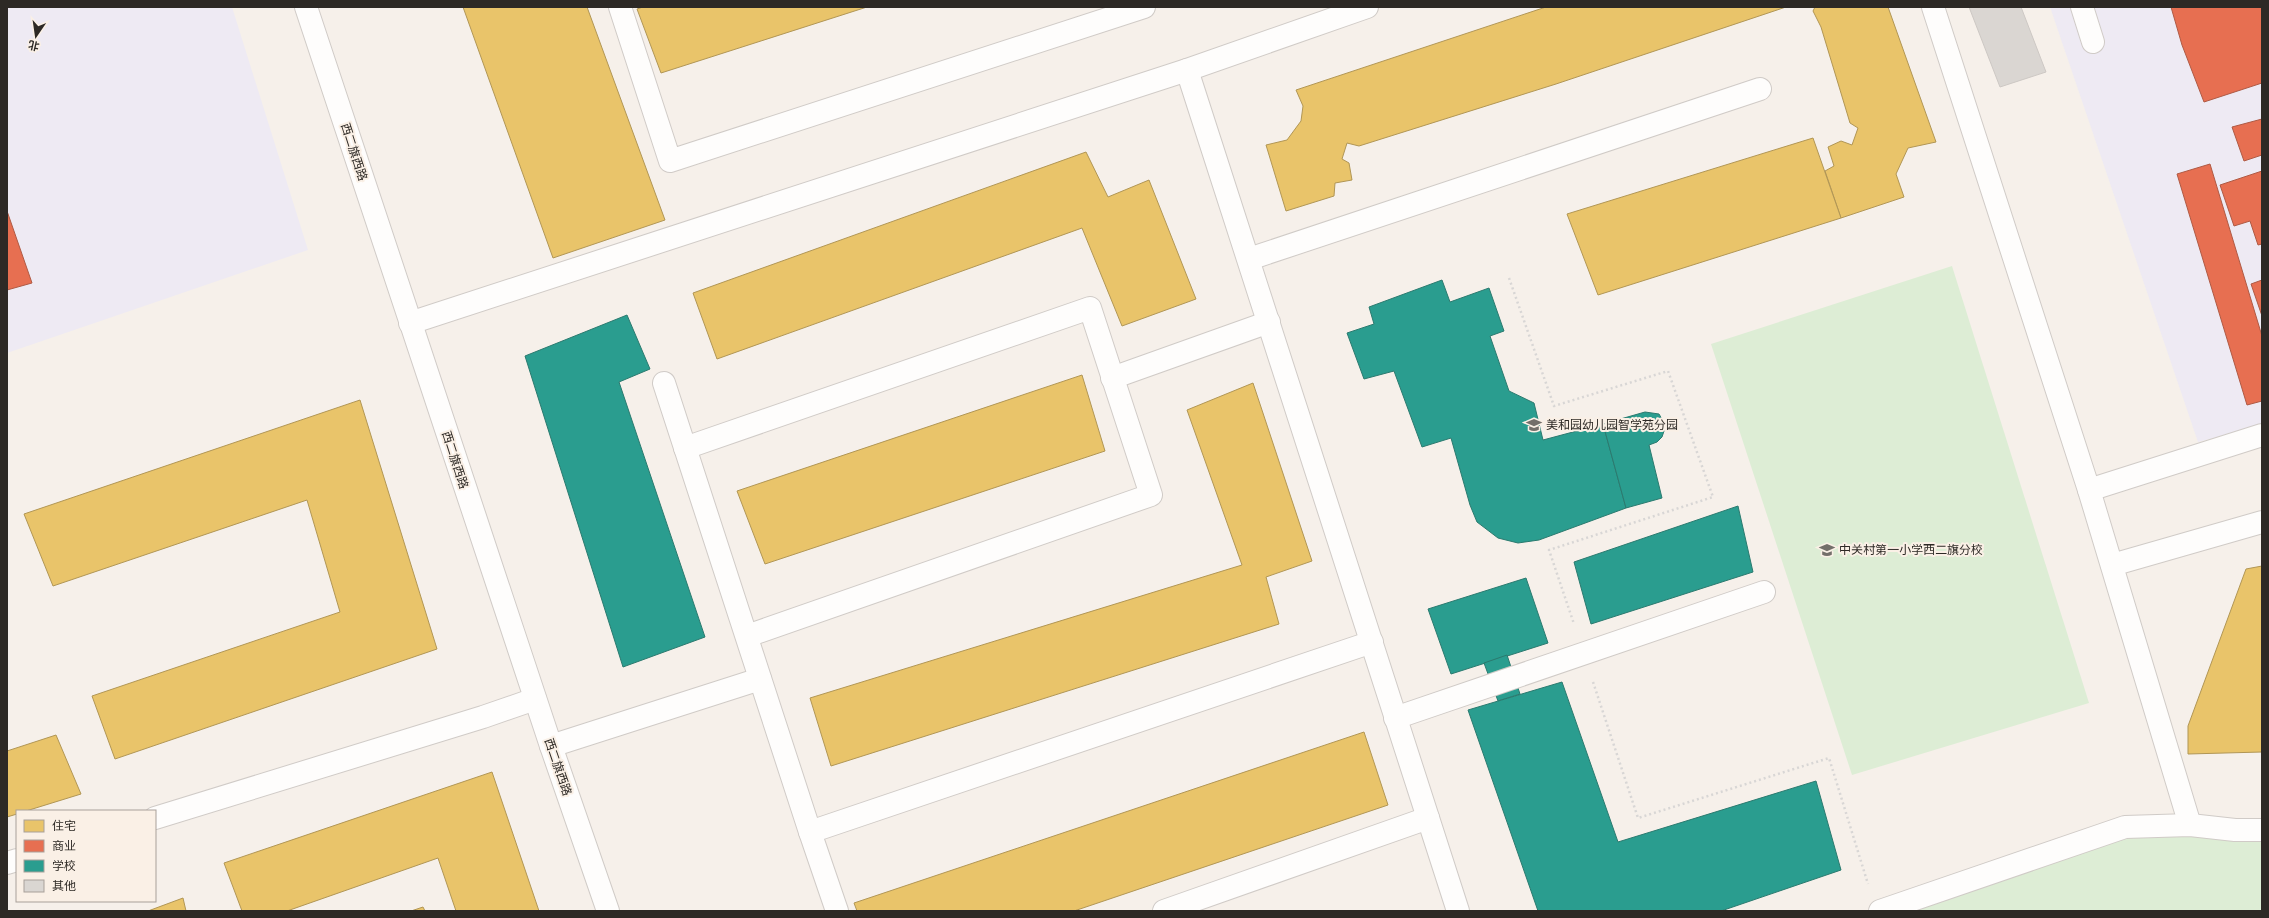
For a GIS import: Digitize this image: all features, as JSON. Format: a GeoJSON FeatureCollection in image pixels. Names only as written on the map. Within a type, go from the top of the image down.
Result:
{"type":"FeatureCollection","features":[{"type":"Feature","properties":{"kind":"street","name":"西二旗西路"},"geometry":{"type":"LineString","coordinates":[[306,7],[535,699],[608,911]]}},
{"type":"Feature","properties":{"kind":"street"},"geometry":{"type":"LineString","coordinates":[[620,7],[670,161],[1144,7]]}},
{"type":"Feature","properties":{"kind":"street"},"geometry":{"type":"LineString","coordinates":[[410,323],[1187,70],[1366,7]]}},
{"type":"Feature","properties":{"kind":"street"},"geometry":{"type":"LineString","coordinates":[[1933,7],[2089,490],[2190,825]]}},
{"type":"Feature","properties":{"kind":"street"},"geometry":{"type":"LineString","coordinates":[[2082,7],[2094,42]]}},
{"type":"Feature","properties":{"kind":"street"},"geometry":{"type":"LineString","coordinates":[[1187,70],[1372,642],[1394,718],[1458,911]]}},
{"type":"Feature","properties":{"kind":"street"},"geometry":{"type":"LineString","coordinates":[[1249,259],[1760,90]]}},
{"type":"Feature","properties":{"kind":"street"},"geometry":{"type":"LineString","coordinates":[[685,448],[1090,308],[1151,495],[746,636]]}},
{"type":"Feature","properties":{"kind":"street"},"geometry":{"type":"LineString","coordinates":[[1112,378],[1269,322]]}},
{"type":"Feature","properties":{"kind":"street"},"geometry":{"type":"LineString","coordinates":[[664,383],[837,911]]}},
{"type":"Feature","properties":{"kind":"street"},"geometry":{"type":"LineString","coordinates":[[2089,490],[2262,435]]}},
{"type":"Feature","properties":{"kind":"street"},"geometry":{"type":"LineString","coordinates":[[2112,565],[2262,522]]}},
{"type":"Feature","properties":{"kind":"street"},"geometry":{"type":"LineString","coordinates":[[1394,718],[1764,592]]}},
{"type":"Feature","properties":{"kind":"street"},"geometry":{"type":"LineString","coordinates":[[810,832],[1372,642]]}},
{"type":"Feature","properties":{"kind":"street"},"geometry":{"type":"LineString","coordinates":[[551,746],[760,679]]}},
{"type":"Feature","properties":{"kind":"street"},"geometry":{"type":"LineString","coordinates":[[156,818],[482,717],[535,699]]}},
{"type":"Feature","properties":{"kind":"street"},"geometry":{"type":"LineString","coordinates":[[1164,911],[1428,818]]}},
{"type":"Feature","properties":{"kind":"street"},"geometry":{"type":"LineString","coordinates":[[1880,911],[2125,827],[2190,825],[2235,830],[2262,830]]}},
{"type":"Feature","properties":{"kind":"path"},"geometry":{"type":"LineString","coordinates":[[1509,278],[1554,406],[1668,370],[1713,497],[1549,550],[1638,818],[1829,758],[1870,889]]}},
{"type":"Feature","properties":{"kind":"shaded area"},"geometry":{"type":"Polygon","coordinates":[[[7,7],[232,7],[308,250],[7,353],[7,7]]]}},
{"type":"Feature","properties":{"kind":"shaded area"},"geometry":{"type":"Polygon","coordinates":[[[2050,7],[2262,7],[2262,425],[2198,442],[2050,7]]]}},
{"type":"Feature","properties":{"kind":"green space"},"geometry":{"type":"Polygon","coordinates":[[[1952,266],[2089,703],[1852,775],[1711,344],[1952,266]]]}},
{"type":"Feature","properties":{"kind":"green space"},"geometry":{"type":"Polygon","coordinates":[[[2125,827],[2262,830],[2262,911],[1880,911],[2125,827]]]}},
{"type":"Feature","properties":{"kind":"building: 住宅"},"geometry":{"type":"Polygon","coordinates":[[[463,7],[587,7],[665,220],[553,258],[463,7]]]}},
{"type":"Feature","properties":{"kind":"building: 住宅"},"geometry":{"type":"Polygon","coordinates":[[[643,7],[867,7],[661,73],[637,9],[643,7]]]}},
{"type":"Feature","properties":{"kind":"building: 住宅"},"geometry":{"type":"Polygon","coordinates":[[[1546,7],[1786,7],[1556,84],[1359,146],[1347,143],[1342,159],[1349,163],[1352,180],[1335,183],[1334,196],[1286,211],[1266,145],[1287,140],[1301,121],[1303,106],[1296,90],[1546,7]]]}},
{"type":"Feature","properties":{"kind":"building: 住宅"},"geometry":{"type":"Polygon","coordinates":[[[1815,7],[1888,7],[1936,142],[1908,148],[1896,174],[1904,197],[1841,218],[1825,171],[1834,166],[1828,147],[1841,141],[1852,145],[1858,128],[1850,123],[1821,27],[1813,11],[1815,7]]]}},
{"type":"Feature","properties":{"kind":"building: 住宅"},"geometry":{"type":"Polygon","coordinates":[[[1813,138],[1841,218],[1598,295],[1567,214],[1813,138]]]}},
{"type":"Feature","properties":{"kind":"building: 住宅"},"geometry":{"type":"Polygon","coordinates":[[[1086,152],[1108,197],[1149,180],[1196,299],[1122,326],[1082,228],[717,359],[693,293],[1086,152]]]}},
{"type":"Feature","properties":{"kind":"building: 住宅"},"geometry":{"type":"Polygon","coordinates":[[[1082,375],[1105,451],[765,564],[737,491],[1082,375]]]}},
{"type":"Feature","properties":{"kind":"building: 住宅"},"geometry":{"type":"Polygon","coordinates":[[[1253,383],[1312,561],[1266,577],[1279,624],[831,766],[810,698],[1242,565],[1187,410],[1253,383]]]}},
{"type":"Feature","properties":{"kind":"building: 住宅"},"geometry":{"type":"Polygon","coordinates":[[[360,400],[437,649],[115,759],[92,696],[340,612],[307,500],[53,586],[24,514],[360,400]]]}},
{"type":"Feature","properties":{"kind":"building: 住宅"},"geometry":{"type":"Polygon","coordinates":[[[2262,566],[2262,752],[2188,754],[2188,726],[2246,569],[2262,566]]]}},
{"type":"Feature","properties":{"kind":"building: 住宅"},"geometry":{"type":"Polygon","coordinates":[[[1364,732],[1388,805],[1074,911],[857,911],[854,903],[1364,732]]]}},
{"type":"Feature","properties":{"kind":"building: 住宅"},"geometry":{"type":"Polygon","coordinates":[[[56,735],[81,794],[29,810],[16,810],[16,814],[7,817],[7,751],[56,735]]]}},
{"type":"Feature","properties":{"kind":"building: 住宅"},"geometry":{"type":"Polygon","coordinates":[[[492,772],[539,911],[456,911],[438,858],[287,911],[242,911],[224,863],[492,772]]]}},
{"type":"Feature","properties":{"kind":"building: 住宅"},"geometry":{"type":"Polygon","coordinates":[[[183,898],[186,911],[148,911],[183,898]]]}},
{"type":"Feature","properties":{"kind":"building: 住宅"},"geometry":{"type":"Polygon","coordinates":[[[423,907],[425,911],[411,911],[423,907]]]}},
{"type":"Feature","properties":{"kind":"building: 商业"},"geometry":{"type":"Polygon","coordinates":[[[2171,7],[2262,7],[2262,83],[2204,102],[2182,45],[2171,7]]]}},
{"type":"Feature","properties":{"kind":"building: 商业"},"geometry":{"type":"Polygon","coordinates":[[[2262,119],[2262,155],[2244,161],[2232,127],[2262,119]]]}},
{"type":"Feature","properties":{"kind":"building: 商业"},"geometry":{"type":"Polygon","coordinates":[[[2210,164],[2262,336],[2262,401],[2247,405],[2177,174],[2210,164]]]}},
{"type":"Feature","properties":{"kind":"building: 商业"},"geometry":{"type":"Polygon","coordinates":[[[2262,171],[2262,244],[2258,245],[2250,221],[2234,226],[2220,185],[2262,171]]]}},
{"type":"Feature","properties":{"kind":"building: 商业"},"geometry":{"type":"Polygon","coordinates":[[[7,211],[32,283],[7,290],[7,211]]]}},
{"type":"Feature","properties":{"kind":"building: 商业"},"geometry":{"type":"Polygon","coordinates":[[[2262,280],[2262,316],[2251,284],[2262,280]]]}},
{"type":"Feature","properties":{"kind":"building: 学校"},"geometry":{"type":"Polygon","coordinates":[[[1442,280],[1450,302],[1489,288],[1504,331],[1490,336],[1509,391],[1534,403],[1543,440],[1603,424],[1626,508],[1539,540],[1518,543],[1498,538],[1477,522],[1470,505],[1451,438],[1422,447],[1394,371],[1364,379],[1347,333],[1374,324],[1369,307],[1442,280]]]}},
{"type":"Feature","properties":{"kind":"building: 学校"},"geometry":{"type":"Polygon","coordinates":[[[627,315],[650,369],[619,382],[705,637],[623,667],[525,356],[627,315]]]}},
{"type":"Feature","properties":{"kind":"building: 学校"},"geometry":{"type":"Polygon","coordinates":[[[1645,412],[1659,414],[1663,421],[1664,431],[1662,437],[1657,442],[1649,445],[1662,498],[1626,508],[1603,424],[1645,412]]]}},
{"type":"Feature","properties":{"kind":"building: 学校"},"geometry":{"type":"Polygon","coordinates":[[[1738,506],[1753,572],[1591,624],[1574,562],[1738,506]]]}},
{"type":"Feature","properties":{"kind":"building: 学校"},"geometry":{"type":"Polygon","coordinates":[[[1526,578],[1548,643],[1451,674],[1428,609],[1526,578]]]}},
{"type":"Feature","properties":{"kind":"building: 学校"},"geometry":{"type":"Polygon","coordinates":[[[1507,655],[1520,694],[1498,701],[1484,663],[1507,655]]]}},
{"type":"Feature","properties":{"kind":"building: 学校"},"geometry":{"type":"Polygon","coordinates":[[[1562,682],[1618,842],[1816,781],[1841,870],[1721,911],[1538,911],[1468,710],[1562,682]]]}},
{"type":"Feature","properties":{"kind":"building: 其他"},"geometry":{"type":"Polygon","coordinates":[[[1969,7],[2021,7],[2046,72],[2000,87],[1969,7]]]}},
{"type":"Feature","properties":{"kind":"place","name":"美和园幼儿园智学苑分园"},"geometry":{"type":"Point","coordinates":[1534,425]}},
{"type":"Feature","properties":{"kind":"place","name":"中关村第一小学西二旗分校"},"geometry":{"type":"Point","coordinates":[1827,550]}}]}
